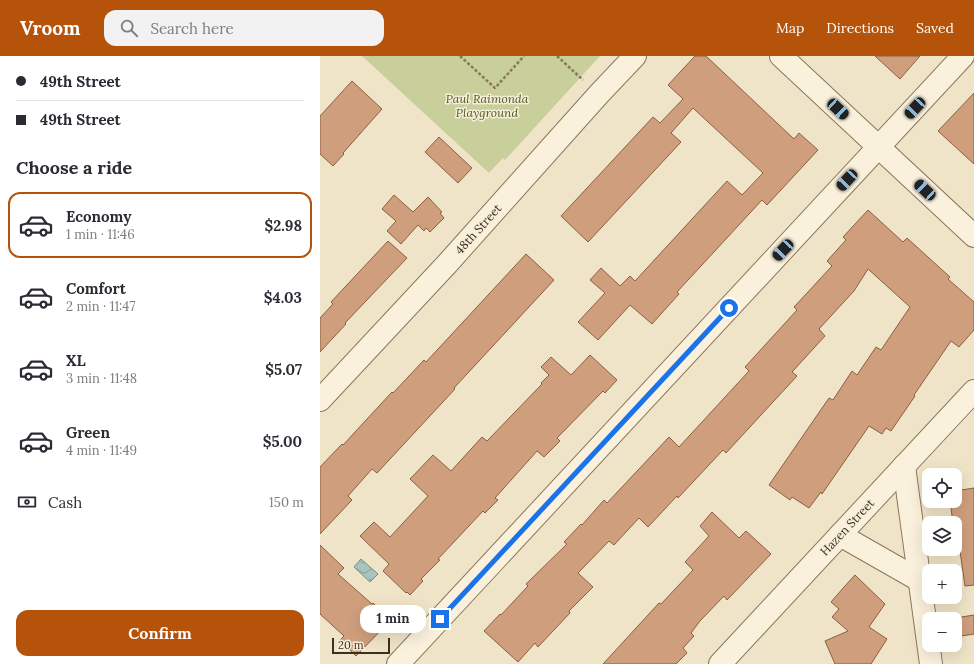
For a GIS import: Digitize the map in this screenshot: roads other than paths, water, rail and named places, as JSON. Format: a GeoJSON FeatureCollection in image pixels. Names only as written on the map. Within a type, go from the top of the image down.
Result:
{"type":"FeatureCollection","features":[{"type":"Feature","properties":{"kind":"street","name":"48th Street"},"geometry":{"type":"LineString","coordinates":[[320,400],[447,264],[593,100],[635,56]]}},
{"type":"Feature","properties":{"kind":"street"},"geometry":{"type":"LineString","coordinates":[[781,56],[974,236]]}},
{"type":"Feature","properties":{"kind":"street"},"geometry":{"type":"LineString","coordinates":[[398,664],[963,56]]}},
{"type":"Feature","properties":{"kind":"street","name":"Hazen Street"},"geometry":{"type":"LineString","coordinates":[[720,664],[974,391]]}},
{"type":"Feature","properties":{"kind":"street"},"geometry":{"type":"LineString","coordinates":[[904,466],[931,664]]}},
{"type":"Feature","properties":{"kind":"street"},"geometry":{"type":"LineString","coordinates":[[840,535],[919,580]]}},
{"type":"Feature","properties":{"kind":"water"},"geometry":{"type":"Polygon","coordinates":[[[361,559],[378,574],[370,582],[354,567],[361,559]]]}},
{"type":"Feature","properties":{"kind":"park label","name":"Paul Raimonda Playground"},"geometry":{"type":"Point","coordinates":[487,105]}}]}
